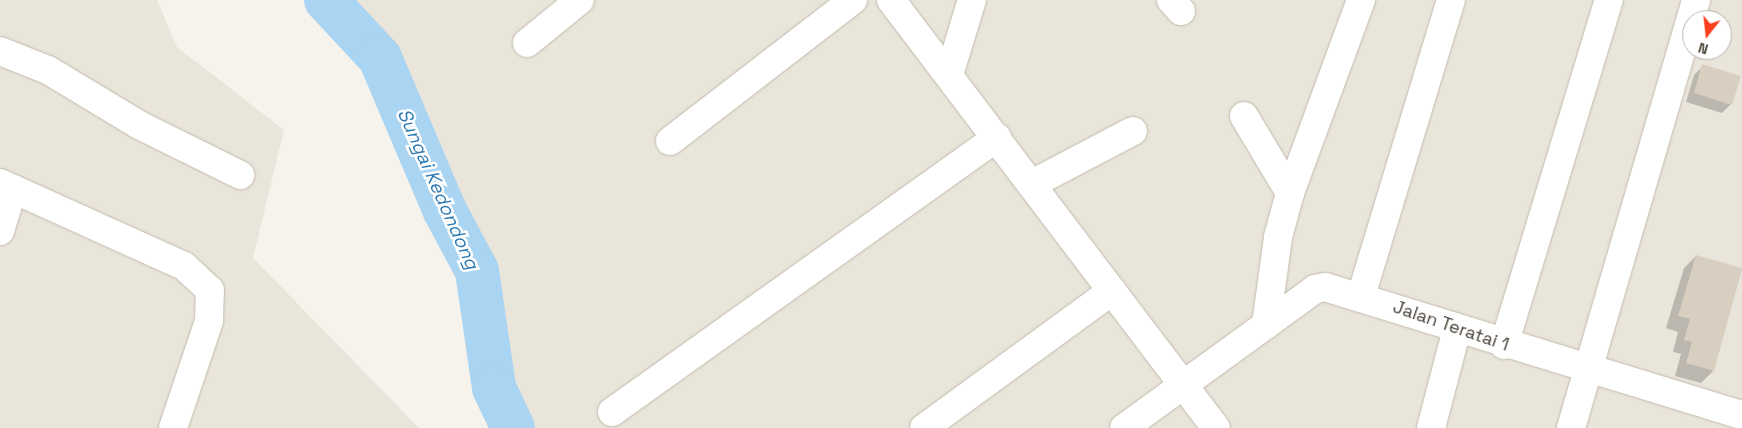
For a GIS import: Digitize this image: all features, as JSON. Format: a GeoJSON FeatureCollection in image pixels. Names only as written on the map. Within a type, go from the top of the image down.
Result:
{"type":"FeatureCollection","features":[{"type":"Feature","properties":{"kind":"street"},"geometry":{"type":"LineString","coordinates":[[527,43],[580,0]]}},
{"type":"Feature","properties":{"kind":"street"},"geometry":{"type":"LineString","coordinates":[[670,141],[852,0]]}},
{"type":"Feature","properties":{"kind":"street"},"geometry":{"type":"LineString","coordinates":[[891,0],[997,137],[1216,428]]}},
{"type":"Feature","properties":{"kind":"street"},"geometry":{"type":"LineString","coordinates":[[949,75],[972,0]]}},
{"type":"Feature","properties":{"kind":"street"},"geometry":{"type":"LineString","coordinates":[[1266,325],[1278,237],[1290,193],[1361,0]]}},
{"type":"Feature","properties":{"kind":"street"},"geometry":{"type":"LineString","coordinates":[[1362,296],[1451,0]]}},
{"type":"Feature","properties":{"kind":"street"},"geometry":{"type":"LineString","coordinates":[[1504,345],[1609,0]]}},
{"type":"Feature","properties":{"kind":"street"},"geometry":{"type":"LineString","coordinates":[[1571,428],[1696,0]]}},
{"type":"Feature","properties":{"kind":"street"},"geometry":{"type":"LineString","coordinates":[[0,51],[48,70],[139,125],[240,175]]}},
{"type":"Feature","properties":{"kind":"street"},"geometry":{"type":"LineString","coordinates":[[1244,116],[1290,193]]}},
{"type":"Feature","properties":{"kind":"street"},"geometry":{"type":"LineString","coordinates":[[1032,184],[1133,131]]}},
{"type":"Feature","properties":{"kind":"street"},"geometry":{"type":"LineString","coordinates":[[612,412],[997,137]]}},
{"type":"Feature","properties":{"kind":"street"},"geometry":{"type":"LineString","coordinates":[[0,231],[7,186],[184,266],[210,290],[209,321],[173,428]]}},
{"type":"Feature","properties":{"kind":"street","name":"Jalan Teratai 1"},"geometry":{"type":"LineString","coordinates":[[1124,428],[1315,289],[1325,287],[1362,296],[1504,345],[1588,370],[1734,419]]}},
{"type":"Feature","properties":{"kind":"street"},"geometry":{"type":"LineString","coordinates":[[924,428],[1112,291]]}},
{"type":"Feature","properties":{"kind":"street"},"geometry":{"type":"LineString","coordinates":[[1431,428],[1457,329]]}},
{"type":"Feature","properties":{"kind":"shaded area"},"geometry":{"type":"Polygon","coordinates":[[[0,0],[157,0],[177,47],[284,130],[253,258],[419,428],[0,428],[0,0]]]}},
{"type":"Feature","properties":{"kind":"shaded area"},"geometry":{"type":"Polygon","coordinates":[[[323,0],[1742,0],[1742,428],[510,428],[491,387],[474,273],[378,59],[323,0]]]}},
{"type":"Feature","properties":{"kind":"building"},"geometry":{"type":"Polygon","coordinates":[[[1702,64],[1741,76],[1732,105],[1694,93],[1702,64]]]}},
{"type":"Feature","properties":{"kind":"building"},"geometry":{"type":"Polygon","coordinates":[[[1696,255],[1742,268],[1714,371],[1686,363],[1692,342],[1684,340],[1690,319],[1678,316],[1696,255]]]}},
{"type":"Feature","properties":{"kind":"waterway","name":"Sungai Kedondong"},"geometry":{"type":"LineString","coordinates":[[326,0],[380,58],[445,211],[477,271],[494,388],[513,428]]}}]}
